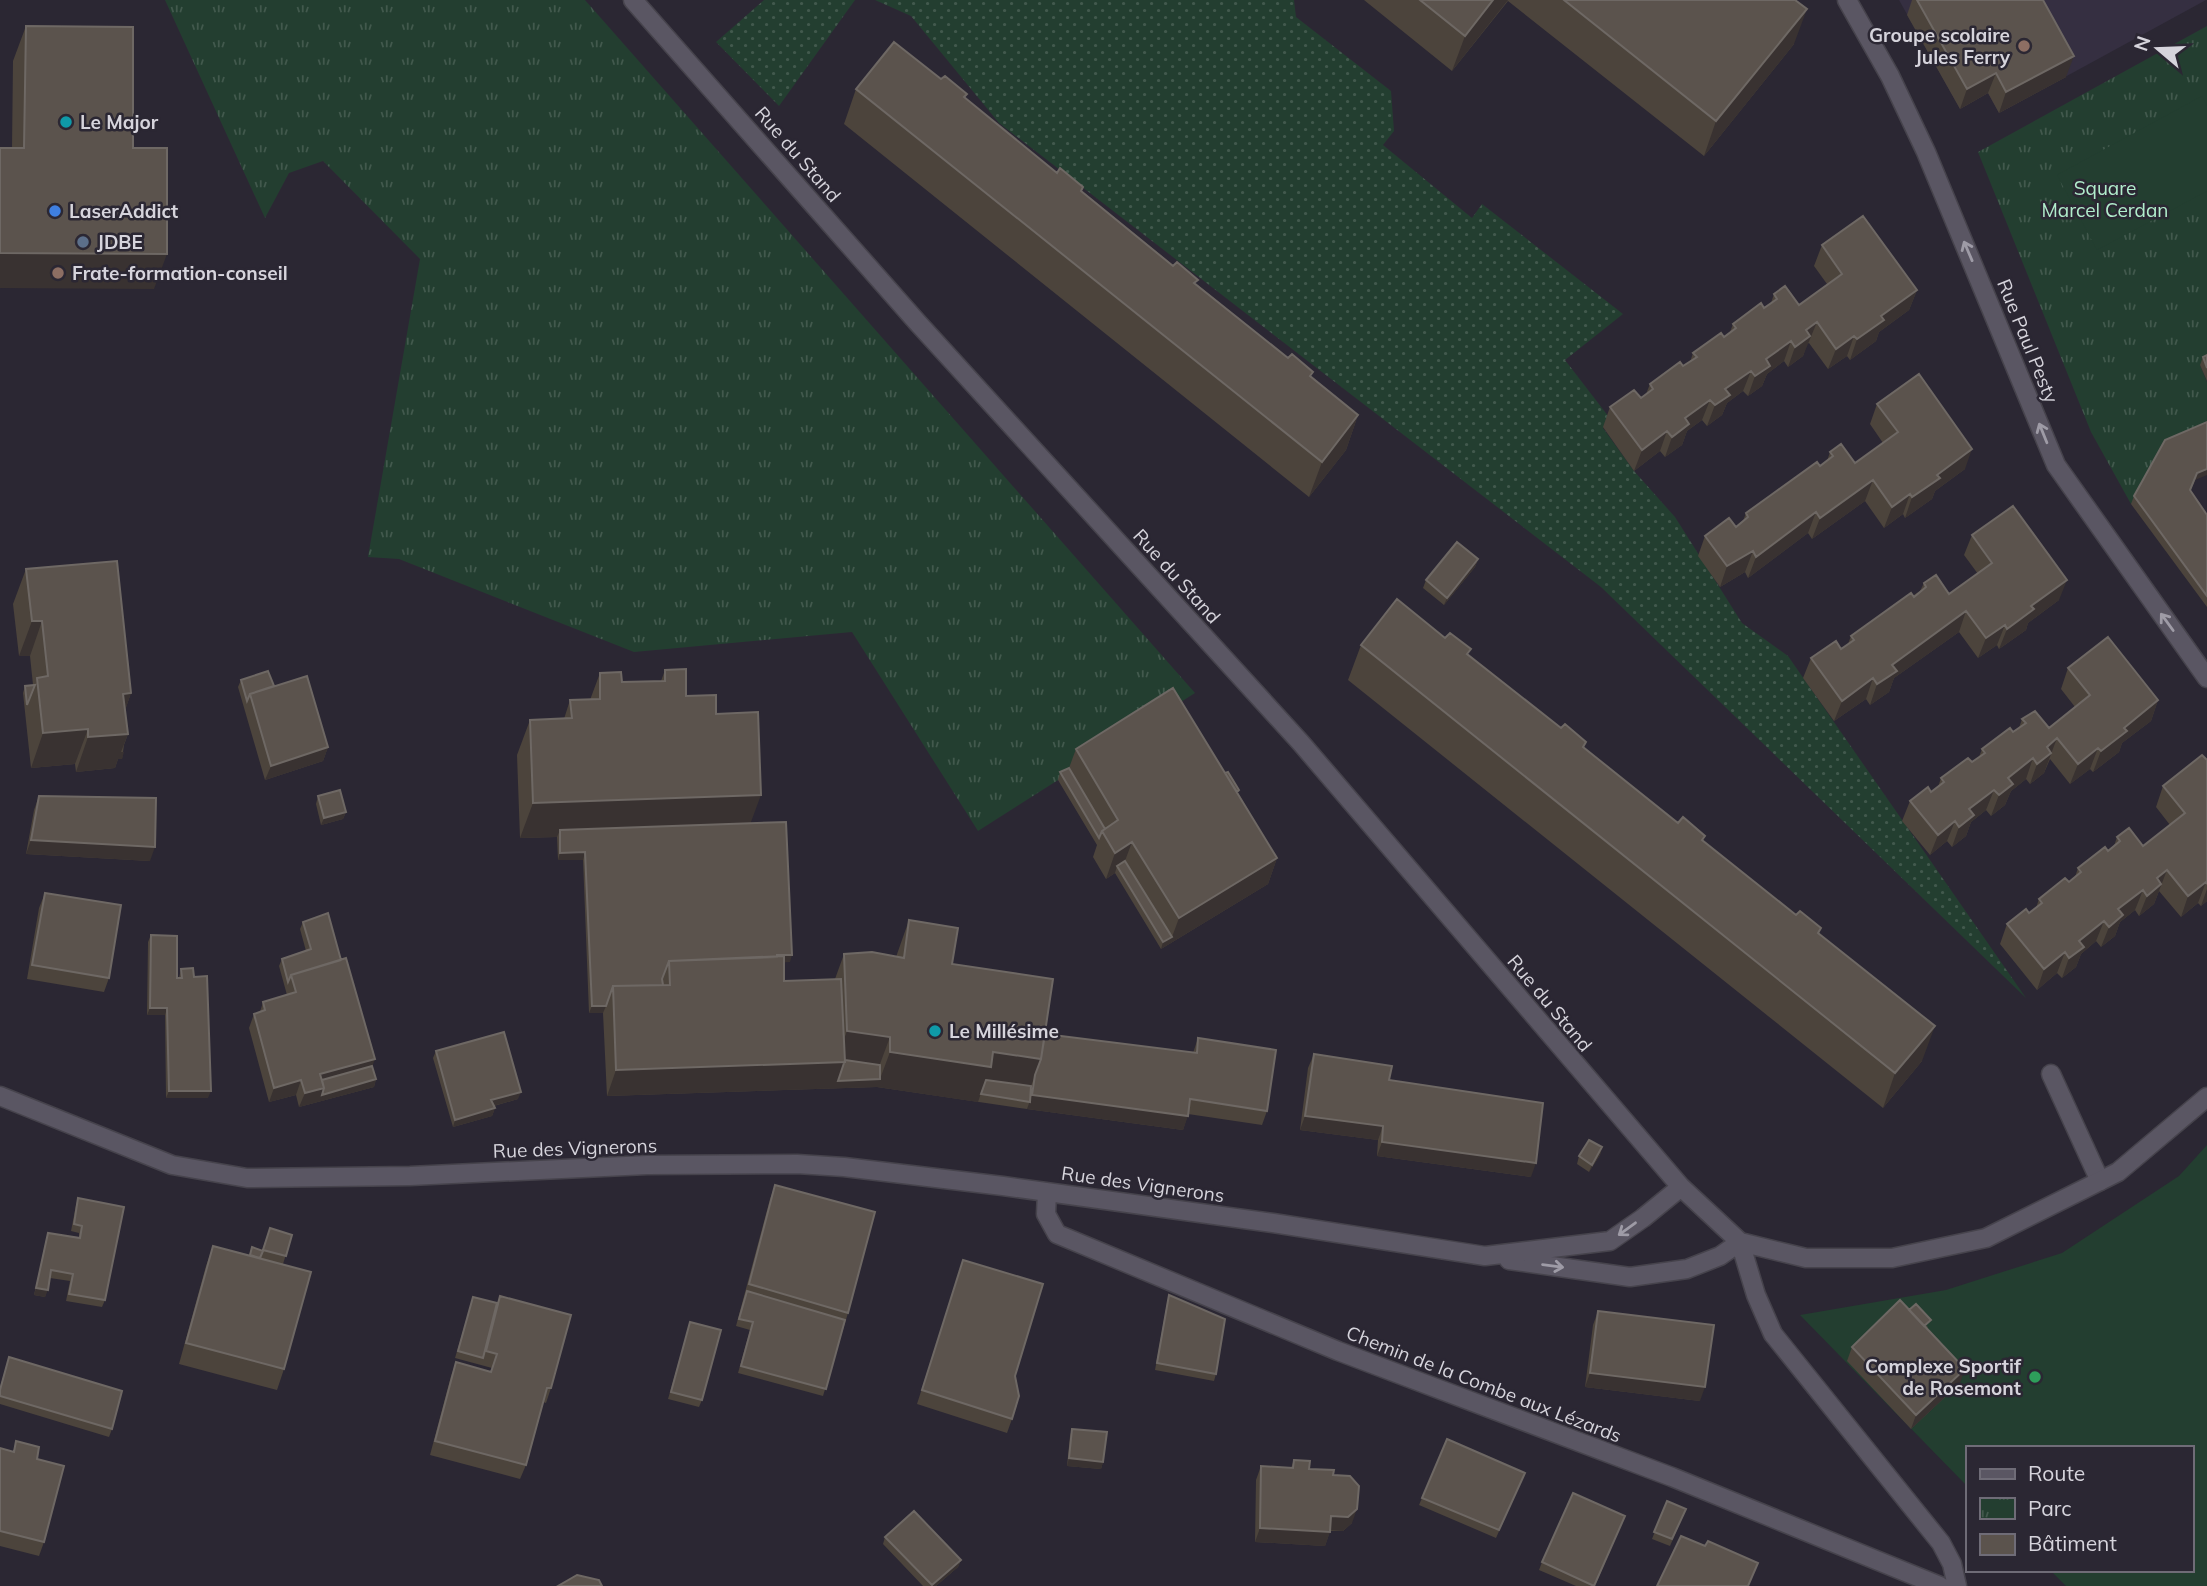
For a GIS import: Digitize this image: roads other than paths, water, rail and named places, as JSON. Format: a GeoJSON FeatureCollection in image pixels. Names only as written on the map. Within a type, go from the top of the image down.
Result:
{"type":"FeatureCollection","features":[{"type":"Feature","properties":{"kind":"street","name":"Rue du Stand"},"geometry":{"type":"LineString","coordinates":[[633,0],[917,322],[1301,743],[1681,1187]]}},
{"type":"Feature","properties":{"kind":"street","name":"Rue Paul Pesty"},"geometry":{"type":"LineString","coordinates":[[1847,0],[1890,76],[1926,152],[2056,465],[2207,678]]}},
{"type":"Feature","properties":{"kind":"street"},"geometry":{"type":"LineString","coordinates":[[2051,1074],[2100,1181]]}},
{"type":"Feature","properties":{"kind":"street","name":"Rue des Vignerons"},"geometry":{"type":"LineString","coordinates":[[0,1096],[172,1165],[247,1178],[410,1176],[648,1165],[797,1164],[844,1167],[1047,1192],[1485,1256],[1610,1241],[1681,1187]]}},
{"type":"Feature","properties":{"kind":"street"},"geometry":{"type":"LineString","coordinates":[[1681,1187],[1740,1242],[1806,1258],[1892,1258],[1986,1238],[2118,1172],[2207,1097]]}},
{"type":"Feature","properties":{"kind":"street","name":"Chemin de la Combe aux Lézards"},"geometry":{"type":"LineString","coordinates":[[1047,1192],[1046,1214],[1056,1234],[1338,1351],[1672,1477],[1940,1586]]}},
{"type":"Feature","properties":{"kind":"street"},"geometry":{"type":"LineString","coordinates":[[1485,1256],[1630,1277],[1687,1269],[1720,1256],[1740,1242]]}},
{"type":"Feature","properties":{"kind":"street"},"geometry":{"type":"LineString","coordinates":[[1740,1242],[1756,1296],[1773,1334],[1941,1543],[1952,1564],[1957,1586]]}},
{"type":"Feature","properties":{"kind":"place","name":"Groupe scolaire Jules Ferry"},"geometry":{"type":"Point","coordinates":[2024,46]}},
{"type":"Feature","properties":{"kind":"place","name":"Le Major"},"geometry":{"type":"Point","coordinates":[66,122]}},
{"type":"Feature","properties":{"kind":"place","name":"LaserAddict"},"geometry":{"type":"Point","coordinates":[55,211]}},
{"type":"Feature","properties":{"kind":"place","name":"JDBE"},"geometry":{"type":"Point","coordinates":[83,242]}},
{"type":"Feature","properties":{"kind":"place","name":"Frate-formation-conseil"},"geometry":{"type":"Point","coordinates":[58,273]}},
{"type":"Feature","properties":{"kind":"place","name":"Le Millésime"},"geometry":{"type":"Point","coordinates":[935,1031]}},
{"type":"Feature","properties":{"kind":"place","name":"Complexe Sportif de Rosemont"},"geometry":{"type":"Point","coordinates":[2035,1377]}},
{"type":"Feature","properties":{"kind":"park label","name":"Square Marcel Cerdan"},"geometry":{"type":"Point","coordinates":[2105,199]}}]}
